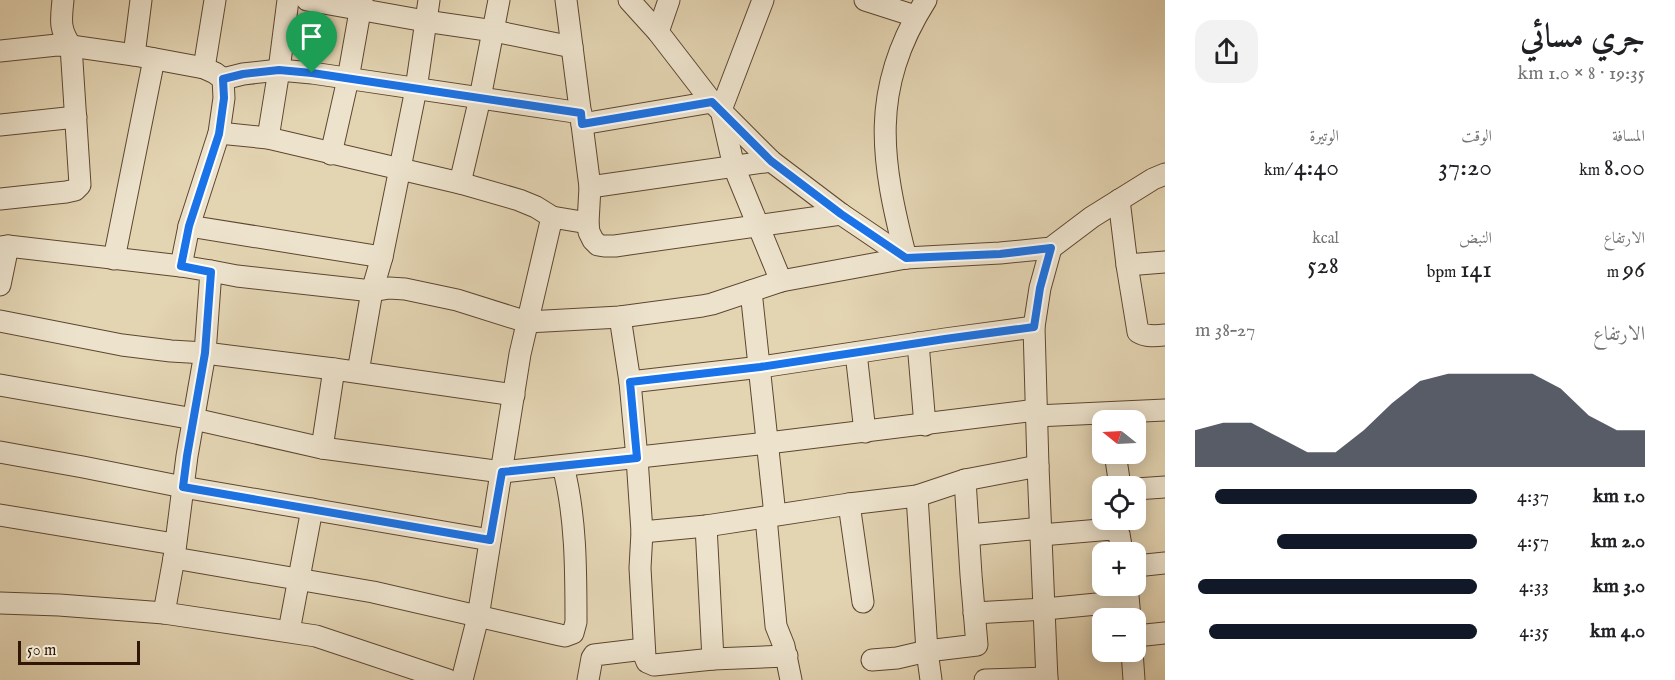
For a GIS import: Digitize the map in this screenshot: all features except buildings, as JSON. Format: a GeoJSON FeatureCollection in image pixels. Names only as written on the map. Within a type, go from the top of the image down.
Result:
{"type":"FeatureCollection","features":[{"type":"Feature","properties":{"kind":"street"},"geometry":{"type":"LineString","coordinates":[[0,199],[66,192],[75,190],[80,185],[71,46],[65,37],[61,23],[63,0]]}},
{"type":"Feature","properties":{"kind":"street"},"geometry":{"type":"LineString","coordinates":[[114,259],[144,57],[141,0]]}},
{"type":"Feature","properties":{"kind":"street"},"geometry":{"type":"LineString","coordinates":[[204,68],[215,0]]}},
{"type":"Feature","properties":{"kind":"street"},"geometry":{"type":"LineString","coordinates":[[268,138],[288,0]]}},
{"type":"Feature","properties":{"kind":"street"},"geometry":{"type":"LineString","coordinates":[[307,0],[361,4],[425,21],[494,31],[572,47]]}},
{"type":"Feature","properties":{"kind":"street"},"geometry":{"type":"LineString","coordinates":[[358,372],[372,291],[382,258],[416,89],[429,0]]}},
{"type":"Feature","properties":{"kind":"street"},"geometry":{"type":"LineString","coordinates":[[460,183],[480,98],[499,0]]}},
{"type":"Feature","properties":{"kind":"street"},"geometry":{"type":"LineString","coordinates":[[566,0],[590,187],[589,232],[598,245],[841,214]]}},
{"type":"Feature","properties":{"kind":"street"},"geometry":{"type":"LineString","coordinates":[[628,0],[658,32],[717,106],[771,161],[841,214],[906,258]]}},
{"type":"Feature","properties":{"kind":"street"},"geometry":{"type":"LineString","coordinates":[[658,32],[669,0]]}},
{"type":"Feature","properties":{"kind":"street"},"geometry":{"type":"LineString","coordinates":[[763,0],[717,106],[734,167],[782,281]]}},
{"type":"Feature","properties":{"kind":"street"},"geometry":{"type":"LineString","coordinates":[[865,0],[921,8],[896,59],[886,99],[887,174],[906,258]]}},
{"type":"Feature","properties":{"kind":"street"},"geometry":{"type":"LineString","coordinates":[[331,154],[348,79],[361,4]]}},
{"type":"Feature","properties":{"kind":"street"},"geometry":{"type":"LineString","coordinates":[[0,51],[57,45],[71,46],[204,68],[223,79]]}},
{"type":"Feature","properties":{"kind":"street"},"geometry":{"type":"LineString","coordinates":[[223,79],[279,70],[312,73],[480,98],[582,118],[717,106]]}},
{"type":"Feature","properties":{"kind":"street"},"geometry":{"type":"LineString","coordinates":[[181,266],[189,226],[219,134],[224,98],[223,79]]}},
{"type":"Feature","properties":{"kind":"street"},"geometry":{"type":"LineString","coordinates":[[0,125],[76,117]]}},
{"type":"Feature","properties":{"kind":"street"},"geometry":{"type":"LineString","coordinates":[[219,134],[268,138],[399,168],[519,201],[536,207],[552,217],[588,223]]}},
{"type":"Feature","properties":{"kind":"street"},"geometry":{"type":"LineString","coordinates":[[590,187],[771,161]]}},
{"type":"Feature","properties":{"kind":"street"},"geometry":{"type":"LineString","coordinates":[[0,285],[4,246],[372,291],[389,288],[405,289],[457,300],[527,322],[620,317],[712,304],[782,281],[906,258],[1000,254],[1051,248],[1119,200],[1165,174]]}},
{"type":"Feature","properties":{"kind":"street"},"geometry":{"type":"LineString","coordinates":[[1119,200],[1138,332],[1143,335],[1165,335]]}},
{"type":"Feature","properties":{"kind":"street"},"geometry":{"type":"LineString","coordinates":[[462,680],[478,617],[520,354],[552,217]]}},
{"type":"Feature","properties":{"kind":"street"},"geometry":{"type":"LineString","coordinates":[[189,226],[382,258]]}},
{"type":"Feature","properties":{"kind":"street"},"geometry":{"type":"LineString","coordinates":[[985,680],[1047,679],[1034,327],[1040,288],[1051,248]]}},
{"type":"Feature","properties":{"kind":"street"},"geometry":{"type":"LineString","coordinates":[[1127,265],[1165,262]]}},
{"type":"Feature","properties":{"kind":"street"},"geometry":{"type":"LineString","coordinates":[[164,613],[205,353],[211,272]]}},
{"type":"Feature","properties":{"kind":"street"},"geometry":{"type":"LineString","coordinates":[[751,291],[768,443],[776,626],[787,656],[791,680]]}},
{"type":"Feature","properties":{"kind":"street"},"geometry":{"type":"LineString","coordinates":[[620,317],[630,382],[637,458],[642,532],[640,568],[644,649],[647,662],[654,665],[713,659],[787,656]]}},
{"type":"Feature","properties":{"kind":"street"},"geometry":{"type":"LineString","coordinates":[[0,321],[122,345],[358,372],[514,396]]}},
{"type":"Feature","properties":{"kind":"street"},"geometry":{"type":"LineString","coordinates":[[630,382],[760,367],[1034,327]]}},
{"type":"Feature","properties":{"kind":"street"},"geometry":{"type":"LineString","coordinates":[[918,343],[925,425]]}},
{"type":"Feature","properties":{"kind":"street"},"geometry":{"type":"LineString","coordinates":[[856,353],[865,432]]}},
{"type":"Feature","properties":{"kind":"street"},"geometry":{"type":"LineString","coordinates":[[322,448],[334,369]]}},
{"type":"Feature","properties":{"kind":"street"},"geometry":{"type":"LineString","coordinates":[[0,385],[194,419],[322,448],[502,472],[1036,413],[1092,415]]}},
{"type":"Feature","properties":{"kind":"street"},"geometry":{"type":"LineString","coordinates":[[1146,412],[1165,410]]}},
{"type":"Feature","properties":{"kind":"street"},"geometry":{"type":"LineString","coordinates":[[0,452],[83,466],[183,487],[490,540]]}},
{"type":"Feature","properties":{"kind":"street"},"geometry":{"type":"LineString","coordinates":[[0,515],[174,551],[298,580],[373,592],[565,636],[573,633],[576,622],[574,536],[569,490],[563,466]]}},
{"type":"Feature","properties":{"kind":"street"},"geometry":{"type":"LineString","coordinates":[[642,532],[706,526],[917,496],[965,480],[1038,466]]}},
{"type":"Feature","properties":{"kind":"street"},"geometry":{"type":"LineString","coordinates":[[872,660],[977,645],[965,480]]}},
{"type":"Feature","properties":{"kind":"street"},"geometry":{"type":"LineString","coordinates":[[1146,489],[1165,488]]}},
{"type":"Feature","properties":{"kind":"street"},"geometry":{"type":"LineString","coordinates":[[917,496],[931,680]]}},
{"type":"Feature","properties":{"kind":"street"},"geometry":{"type":"LineString","coordinates":[[849,504],[863,602]]}},
{"type":"Feature","properties":{"kind":"street"},"geometry":{"type":"LineString","coordinates":[[289,631],[312,509]]}},
{"type":"Feature","properties":{"kind":"street"},"geometry":{"type":"LineString","coordinates":[[706,526],[713,659]]}},
{"type":"Feature","properties":{"kind":"street"},"geometry":{"type":"LineString","coordinates":[[969,535],[1112,529],[1119,534],[1120,542]]}},
{"type":"Feature","properties":{"kind":"street"},"geometry":{"type":"LineString","coordinates":[[1146,565],[1165,564]]}},
{"type":"Feature","properties":{"kind":"street"},"geometry":{"type":"LineString","coordinates":[[974,614],[1128,601]]}},
{"type":"Feature","properties":{"kind":"street"},"geometry":{"type":"LineString","coordinates":[[0,603],[164,613],[289,631],[342,643],[448,680]]}},
{"type":"Feature","properties":{"kind":"street"},"geometry":{"type":"LineString","coordinates":[[1146,635],[1165,633]]}},
{"type":"Feature","properties":{"kind":"street"},"geometry":{"type":"LineString","coordinates":[[588,680],[594,655],[644,649]]}},
{"type":"Feature","properties":{"kind":"street"},"geometry":{"type":"LineString","coordinates":[[1133,662],[1134,680]]}},
{"type":"Feature","properties":{"kind":"route"},"geometry":{"type":"LineString","coordinates":[[279,70],[312,73],[581,113],[582,124],[712,102],[771,161],[841,214],[906,258],[1000,254],[1051,248],[1040,288],[1034,327],[760,367],[630,382],[637,458],[502,472],[490,540],[183,487],[205,353],[211,272],[181,266],[189,226],[219,134],[224,98],[223,79],[279,70]]}}]}
